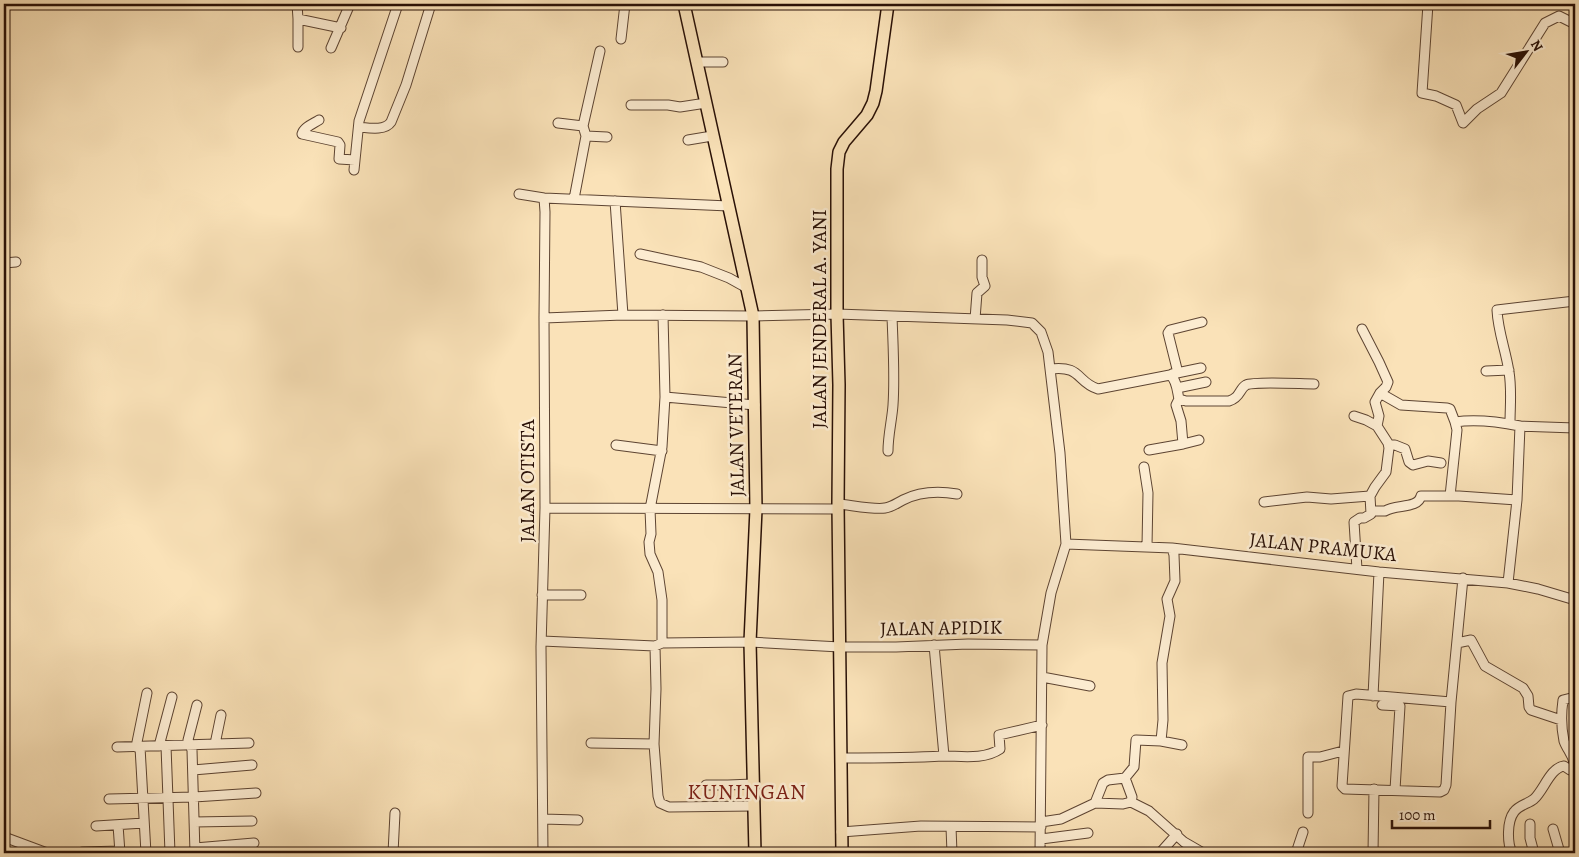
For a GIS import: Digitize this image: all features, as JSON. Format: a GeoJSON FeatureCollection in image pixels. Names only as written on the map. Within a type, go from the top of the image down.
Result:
{"type":"FeatureCollection","features":[{"type":"Feature","properties":{"kind":"main road","name":"JALAN VETERAN"},"geometry":{"type":"LineString","coordinates":[[684,4],[753,316],[756,509],[750,642],[755,853]]}},
{"type":"Feature","properties":{"kind":"main road","name":"JALAN JENDERAL A. YANI"},"geometry":{"type":"LineString","coordinates":[[842,853],[837,169],[839,152],[844,142],[867,115],[873,103],[888,4]]}},
{"type":"Feature","properties":{"kind":"street"},"geometry":{"type":"LineString","coordinates":[[297,4],[298,47]]}},
{"type":"Feature","properties":{"kind":"street"},"geometry":{"type":"LineString","coordinates":[[331,48],[350,4]]}},
{"type":"Feature","properties":{"kind":"street"},"geometry":{"type":"LineString","coordinates":[[354,170],[358,128],[398,4]]}},
{"type":"Feature","properties":{"kind":"street"},"geometry":{"type":"LineString","coordinates":[[358,128],[380,128],[392,122],[431,4]]}},
{"type":"Feature","properties":{"kind":"street"},"geometry":{"type":"LineString","coordinates":[[621,39],[625,4]]}},
{"type":"Feature","properties":{"kind":"street"},"geometry":{"type":"LineString","coordinates":[[1428,4],[1422,92],[1423,94],[1436,96],[1456,104],[1463,123],[1478,109],[1501,93],[1545,22],[1559,16],[1575,24]]}},
{"type":"Feature","properties":{"kind":"street"},"geometry":{"type":"LineString","coordinates":[[298,19],[341,28]]}},
{"type":"Feature","properties":{"kind":"street"},"geometry":{"type":"LineString","coordinates":[[574,199],[586,136],[583,126],[600,51]]}},
{"type":"Feature","properties":{"kind":"street"},"geometry":{"type":"LineString","coordinates":[[697,62],[723,62]]}},
{"type":"Feature","properties":{"kind":"street"},"geometry":{"type":"LineString","coordinates":[[631,105],[668,105],[680,107],[706,104]]}},
{"type":"Feature","properties":{"kind":"street"},"geometry":{"type":"LineString","coordinates":[[319,120],[307,127],[302,134],[338,142],[340,145],[339,159],[355,160]]}},
{"type":"Feature","properties":{"kind":"street"},"geometry":{"type":"LineString","coordinates":[[558,123],[583,126]]}},
{"type":"Feature","properties":{"kind":"street"},"geometry":{"type":"LineString","coordinates":[[586,136],[607,137]]}},
{"type":"Feature","properties":{"kind":"street"},"geometry":{"type":"LineString","coordinates":[[688,140],[712,136]]}},
{"type":"Feature","properties":{"kind":"street"},"geometry":{"type":"LineString","coordinates":[[519,194],[544,198],[729,206]]}},
{"type":"Feature","properties":{"kind":"street","name":"JALAN OTISTA"},"geometry":{"type":"LineString","coordinates":[[543,853],[544,198]]}},
{"type":"Feature","properties":{"kind":"street"},"geometry":{"type":"LineString","coordinates":[[615,201],[623,315]]}},
{"type":"Feature","properties":{"kind":"street"},"geometry":{"type":"LineString","coordinates":[[640,254],[701,267],[729,278],[747,288]]}},
{"type":"Feature","properties":{"kind":"street"},"geometry":{"type":"LineString","coordinates":[[975,319],[977,293],[985,286],[982,277],[982,260]]}},
{"type":"Feature","properties":{"kind":"street"},"geometry":{"type":"LineString","coordinates":[[4,263],[16,262]]}},
{"type":"Feature","properties":{"kind":"street"},"geometry":{"type":"LineString","coordinates":[[1510,424],[1512,391],[1497,310],[1575,301]]}},
{"type":"Feature","properties":{"kind":"street"},"geometry":{"type":"LineString","coordinates":[[544,318],[623,315],[753,316],[838,314],[1007,320],[1032,323],[1041,332],[1048,352],[1060,453],[1066,544],[1052,593],[1042,645],[1040,853]]}},
{"type":"Feature","properties":{"kind":"street"},"geometry":{"type":"LineString","coordinates":[[663,315],[665,397],[662,451],[650,509],[650,554],[658,572],[662,600],[654,744],[658,796],[660,803],[663,806],[669,807],[754,806]]}},
{"type":"Feature","properties":{"kind":"street"},"geometry":{"type":"LineString","coordinates":[[888,451],[894,374],[892,316]]}},
{"type":"Feature","properties":{"kind":"street"},"geometry":{"type":"LineString","coordinates":[[1180,399],[1173,377],[1168,333],[1170,330],[1202,322]]}},
{"type":"Feature","properties":{"kind":"street"},"geometry":{"type":"LineString","coordinates":[[1362,329],[1388,382],[1375,402],[1379,416],[1377,426]]}},
{"type":"Feature","properties":{"kind":"street"},"geometry":{"type":"LineString","coordinates":[[1050,369],[1060,368],[1077,372],[1091,386],[1098,389],[1201,368]]}},
{"type":"Feature","properties":{"kind":"street"},"geometry":{"type":"LineString","coordinates":[[1486,371],[1509,370]]}},
{"type":"Feature","properties":{"kind":"street"},"geometry":{"type":"LineString","coordinates":[[1176,388],[1206,382]]}},
{"type":"Feature","properties":{"kind":"street"},"geometry":{"type":"LineString","coordinates":[[1180,399],[1186,401],[1228,402],[1236,399],[1246,385],[1254,383],[1314,384]]}},
{"type":"Feature","properties":{"kind":"street"},"geometry":{"type":"LineString","coordinates":[[1380,393],[1401,405],[1447,408],[1450,410],[1457,430],[1450,496]]}},
{"type":"Feature","properties":{"kind":"street"},"geometry":{"type":"LineString","coordinates":[[665,397],[755,404]]}},
{"type":"Feature","properties":{"kind":"street"},"geometry":{"type":"LineString","coordinates":[[1180,399],[1176,405],[1181,421],[1183,444]]}},
{"type":"Feature","properties":{"kind":"street"},"geometry":{"type":"LineString","coordinates":[[1354,416],[1377,426],[1389,445],[1386,472],[1370,496],[1371,512]]}},
{"type":"Feature","properties":{"kind":"street"},"geometry":{"type":"LineString","coordinates":[[1455,422],[1466,421],[1520,426],[1575,428]]}},
{"type":"Feature","properties":{"kind":"street"},"geometry":{"type":"LineString","coordinates":[[1508,583],[1517,500],[1520,426]]}},
{"type":"Feature","properties":{"kind":"street"},"geometry":{"type":"LineString","coordinates":[[1149,450],[1199,440]]}},
{"type":"Feature","properties":{"kind":"street"},"geometry":{"type":"LineString","coordinates":[[616,445],[662,451]]}},
{"type":"Feature","properties":{"kind":"street"},"geometry":{"type":"LineString","coordinates":[[1389,445],[1401,446],[1406,449],[1409,462],[1413,465],[1428,461],[1441,463]]}},
{"type":"Feature","properties":{"kind":"street"},"geometry":{"type":"LineString","coordinates":[[1144,467],[1148,493],[1147,546]]}},
{"type":"Feature","properties":{"kind":"street"},"geometry":{"type":"LineString","coordinates":[[545,508],[756,509],[838,506],[883,509],[919,494],[941,492],[957,494]]}},
{"type":"Feature","properties":{"kind":"street"},"geometry":{"type":"LineString","coordinates":[[1264,502],[1307,497],[1331,499],[1370,496]]}},
{"type":"Feature","properties":{"kind":"street"},"geometry":{"type":"LineString","coordinates":[[1358,569],[1354,522],[1371,514],[1371,512],[1417,504],[1422,496],[1517,500]]}},
{"type":"Feature","properties":{"kind":"street","name":"JALAN PRAMUKA"},"geometry":{"type":"LineString","coordinates":[[1066,544],[1172,548],[1379,572],[1463,578],[1508,583],[1538,589],[1575,600]]}},
{"type":"Feature","properties":{"kind":"street"},"geometry":{"type":"LineString","coordinates":[[1161,741],[1162,663],[1170,616],[1167,599],[1175,581],[1172,548]]}},
{"type":"Feature","properties":{"kind":"street"},"geometry":{"type":"LineString","coordinates":[[1373,696],[1379,572]]}},
{"type":"Feature","properties":{"kind":"street"},"geometry":{"type":"LineString","coordinates":[[1451,702],[1356,694],[1348,696],[1342,786],[1345,789],[1440,792],[1444,790],[1446,785],[1451,702],[1463,578]]}},
{"type":"Feature","properties":{"kind":"street"},"geometry":{"type":"LineString","coordinates":[[542,595],[581,595]]}},
{"type":"Feature","properties":{"kind":"street"},"geometry":{"type":"LineString","coordinates":[[1457,644],[1472,640],[1485,666],[1523,688],[1528,696],[1529,709],[1561,720]]}},
{"type":"Feature","properties":{"kind":"street","name":"JALAN APIDIK"},"geometry":{"type":"LineString","coordinates":[[542,641],[658,645],[750,642],[840,647],[1042,645]]}},
{"type":"Feature","properties":{"kind":"street"},"geometry":{"type":"LineString","coordinates":[[934,645],[944,756]]}},
{"type":"Feature","properties":{"kind":"street"},"geometry":{"type":"LineString","coordinates":[[1042,677],[1090,686]]}},
{"type":"Feature","properties":{"kind":"street"},"geometry":{"type":"LineString","coordinates":[[146,853],[138,747],[147,693]]}},
{"type":"Feature","properties":{"kind":"street"},"geometry":{"type":"LineString","coordinates":[[1512,853],[1508,836],[1513,812],[1534,799],[1555,768],[1564,766],[1570,770],[1575,768],[1575,762],[1565,743],[1561,720],[1563,700],[1575,697]]}},
{"type":"Feature","properties":{"kind":"street"},"geometry":{"type":"LineString","coordinates":[[170,853],[168,798],[162,746],[172,698]]}},
{"type":"Feature","properties":{"kind":"street"},"geometry":{"type":"LineString","coordinates":[[197,704],[188,740],[192,750],[195,851],[254,844]]}},
{"type":"Feature","properties":{"kind":"street"},"geometry":{"type":"LineString","coordinates":[[1382,705],[1400,706],[1396,790]]}},
{"type":"Feature","properties":{"kind":"street"},"geometry":{"type":"LineString","coordinates":[[215,744],[221,715]]}},
{"type":"Feature","properties":{"kind":"street"},"geometry":{"type":"LineString","coordinates":[[842,758],[978,756],[1000,749],[999,735],[1042,725]]}},
{"type":"Feature","properties":{"kind":"street"},"geometry":{"type":"LineString","coordinates":[[1095,803],[1103,783],[1108,780],[1125,778],[1134,767],[1136,740],[1161,741],[1182,745]]}},
{"type":"Feature","properties":{"kind":"street"},"geometry":{"type":"LineString","coordinates":[[116,748],[249,743]]}},
{"type":"Feature","properties":{"kind":"street"},"geometry":{"type":"LineString","coordinates":[[591,743],[654,744]]}},
{"type":"Feature","properties":{"kind":"street"},"geometry":{"type":"LineString","coordinates":[[1308,813],[1308,757],[1320,757],[1344,751]]}},
{"type":"Feature","properties":{"kind":"street"},"geometry":{"type":"LineString","coordinates":[[193,770],[252,764]]}},
{"type":"Feature","properties":{"kind":"street"},"geometry":{"type":"LineString","coordinates":[[1125,778],[1132,797],[1130,802]]}},
{"type":"Feature","properties":{"kind":"street"},"geometry":{"type":"LineString","coordinates":[[706,785],[753,784]]}},
{"type":"Feature","properties":{"kind":"street"},"geometry":{"type":"LineString","coordinates":[[1373,853],[1374,789]]}},
{"type":"Feature","properties":{"kind":"street"},"geometry":{"type":"LineString","coordinates":[[109,799],[256,793]]}},
{"type":"Feature","properties":{"kind":"street"},"geometry":{"type":"LineString","coordinates":[[841,832],[921,826],[1041,824],[1061,819],[1095,803],[1123,804],[1130,802],[1149,811],[1174,831],[1184,842],[1203,853]]}},
{"type":"Feature","properties":{"kind":"street"},"geometry":{"type":"LineString","coordinates":[[393,853],[395,813]]}},
{"type":"Feature","properties":{"kind":"street"},"geometry":{"type":"LineString","coordinates":[[543,818],[578,820]]}},
{"type":"Feature","properties":{"kind":"street"},"geometry":{"type":"LineString","coordinates":[[194,822],[252,821]]}},
{"type":"Feature","properties":{"kind":"street"},"geometry":{"type":"LineString","coordinates":[[96,826],[144,823]]}},
{"type":"Feature","properties":{"kind":"street"},"geometry":{"type":"LineString","coordinates":[[1530,824],[1529,831],[1534,853]]}},
{"type":"Feature","properties":{"kind":"street"},"geometry":{"type":"LineString","coordinates":[[82,852],[120,852],[118,825]]}},
{"type":"Feature","properties":{"kind":"street"},"geometry":{"type":"LineString","coordinates":[[951,827],[952,853]]}},
{"type":"Feature","properties":{"kind":"street"},"geometry":{"type":"LineString","coordinates":[[1553,829],[1560,853]]}},
{"type":"Feature","properties":{"kind":"street"},"geometry":{"type":"LineString","coordinates":[[1160,853],[1174,831]]}},
{"type":"Feature","properties":{"kind":"street"},"geometry":{"type":"LineString","coordinates":[[1296,853],[1302,832]]}},
{"type":"Feature","properties":{"kind":"street"},"geometry":{"type":"LineString","coordinates":[[1041,838],[1088,833]]}},
{"type":"Feature","properties":{"kind":"street"},"geometry":{"type":"LineString","coordinates":[[4,837],[47,853]]}},
{"type":"Feature","properties":{"kind":"street"},"geometry":{"type":"LineString","coordinates":[[19,853],[22,844]]}},
{"type":"Feature","properties":{"kind":"district","name":"KUNINGAN"},"geometry":{"type":"Point","coordinates":[747,792]}}]}
